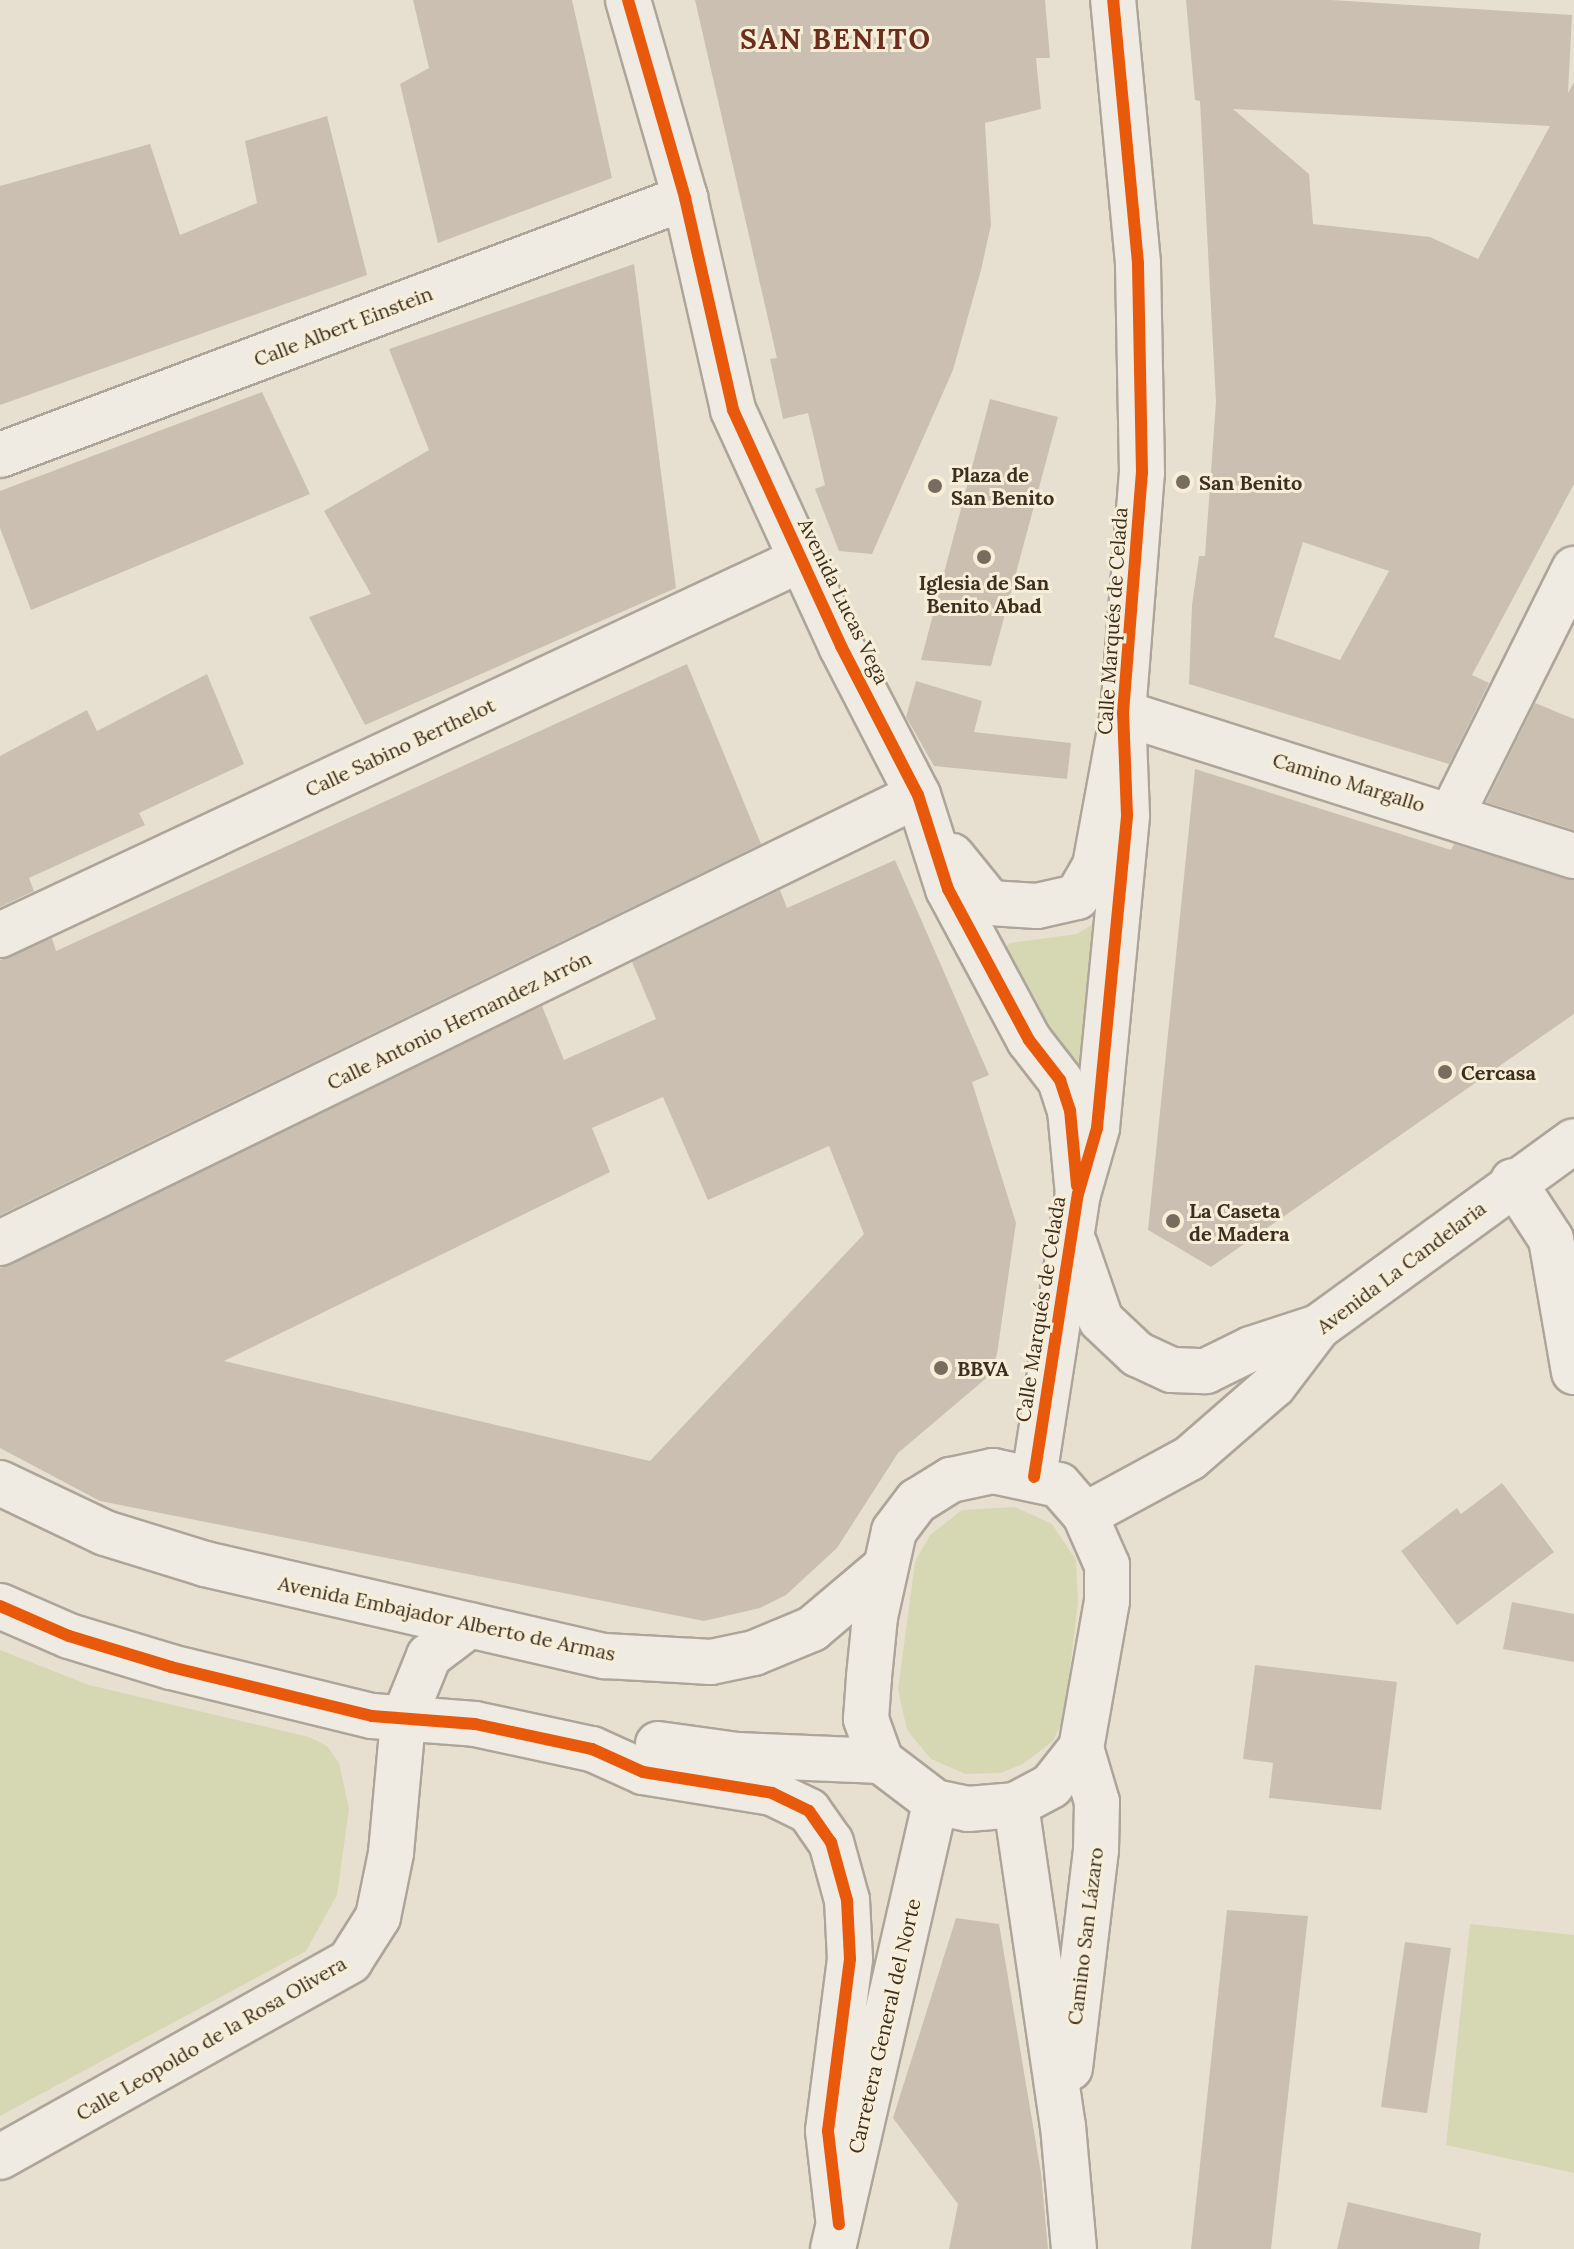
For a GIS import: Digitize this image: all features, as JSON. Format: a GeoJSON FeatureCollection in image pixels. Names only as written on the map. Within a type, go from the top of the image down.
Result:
{"type":"FeatureCollection","features":[{"type":"Feature","properties":{"kind":"street","name":"Avenida Lucas Vega"},"geometry":{"type":"LineString","coordinates":[[628,0],[685,198],[733,410],[800,560],[924,809],[990,903],[1037,906],[1077,897],[1095,866],[1123,713]]}},
{"type":"Feature","properties":{"kind":"street","name":"Calle Marqués de Celada"},"geometry":{"type":"LineString","coordinates":[[1034,1477],[1074,1241],[1078,1194],[1097,1128],[1127,815],[1123,713],[1142,473],[1138,263],[1113,0]]}},
{"type":"Feature","properties":{"kind":"street","name":"Calle Albert Einstein"},"geometry":{"type":"LineString","coordinates":[[0,455],[685,198]]}},
{"type":"Feature","properties":{"kind":"street","name":"Calle Sabino Berthelot"},"geometry":{"type":"LineString","coordinates":[[0,935],[800,560]]}},
{"type":"Feature","properties":{"kind":"street"},"geometry":{"type":"LineString","coordinates":[[1452,814],[1574,569]]}},
{"type":"Feature","properties":{"kind":"street","name":"Camino Margallo"},"geometry":{"type":"LineString","coordinates":[[1123,713],[1452,814],[1574,856]]}},
{"type":"Feature","properties":{"kind":"street","name":"Avenida Lucas Vega"},"geometry":{"type":"LineString","coordinates":[[924,809],[948,889],[1029,1040],[1060,1080],[1070,1110],[1078,1194]]}},
{"type":"Feature","properties":{"kind":"street","name":"Calle Antonio Hernandez Arrón"},"geometry":{"type":"LineString","coordinates":[[0,1243],[924,809]]}},
{"type":"Feature","properties":{"kind":"street","name":"Avenida La Candelaria"},"geometry":{"type":"LineString","coordinates":[[1085,1515],[1190,1458],[1274,1385],[1318,1327],[1513,1181],[1574,1141]]}},
{"type":"Feature","properties":{"kind":"street"},"geometry":{"type":"LineString","coordinates":[[1513,1181],[1551,1239],[1574,1372]]}},
{"type":"Feature","properties":{"kind":"street"},"geometry":{"type":"LineString","coordinates":[[1074,1241],[1101,1320],[1137,1354],[1172,1370],[1206,1371],[1318,1327]]}},
{"type":"Feature","properties":{"kind":"street"},"geometry":{"type":"LineString","coordinates":[[993,1471],[1034,1477],[1059,1485],[1085,1515],[1107,1565],[1107,1601],[1081,1748],[1051,1786],[1016,1805],[968,1809],[935,1802],[881,1761],[866,1719],[883,1569],[894,1531],[917,1501],[951,1480],[993,1471]]}},
{"type":"Feature","properties":{"kind":"street","name":"Avenida Embajador Alberto de Armas"},"geometry":{"type":"LineString","coordinates":[[0,1483],[105,1533],[205,1564],[605,1656],[711,1662],[754,1653],[812,1629],[883,1569]]}},
{"type":"Feature","properties":{"kind":"street"},"geometry":{"type":"LineString","coordinates":[[0,1606],[69,1636],[171,1667],[403,1720],[475,1724],[592,1749],[643,1772],[772,1793],[809,1811],[831,1842],[847,1900],[850,1959],[828,2131],[836,2236]]}},
{"type":"Feature","properties":{"kind":"street","name":"Calle Leopoldo de la Rosa Olivera"},"geometry":{"type":"LineString","coordinates":[[0,2157],[350,1961],[378,1917],[391,1853],[403,1720],[429,1656],[470,1625]]}},
{"type":"Feature","properties":{"kind":"street"},"geometry":{"type":"LineString","coordinates":[[592,1749],[645,1742],[689,1751],[881,1761]]}},
{"type":"Feature","properties":{"kind":"street","name":"Camino San Lázaro"},"geometry":{"type":"LineString","coordinates":[[1063,2126],[1096,1850],[1097,1802],[1081,1748]]}},
{"type":"Feature","properties":{"kind":"street","name":"Carretera General del Norte"},"geometry":{"type":"LineString","coordinates":[[836,2236],[935,1802]]}},
{"type":"Feature","properties":{"kind":"street","name":"Camino San Lázaro"},"geometry":{"type":"LineString","coordinates":[[1016,1805],[1063,2126],[1074,2249]]}},
{"type":"Feature","properties":{"kind":"green space"},"geometry":{"type":"Polygon","coordinates":[[[1096,922],[1085,1074],[1080,1077],[1003,950],[1010,943],[1077,934],[1096,922]]]}},
{"type":"Feature","properties":{"kind":"green space"},"geometry":{"type":"Polygon","coordinates":[[[1015,1507],[1052,1524],[1076,1560],[1078,1602],[1064,1718],[1053,1741],[1023,1764],[1000,1773],[965,1774],[931,1759],[907,1730],[898,1690],[915,1562],[930,1535],[962,1510],[1015,1507]]]}},
{"type":"Feature","properties":{"kind":"green space"},"geometry":{"type":"Polygon","coordinates":[[[0,1650],[89,1685],[309,1737],[327,1746],[339,1763],[349,1809],[337,1895],[306,1951],[0,2116],[0,1650]]]}},
{"type":"Feature","properties":{"kind":"green space"},"geometry":{"type":"Polygon","coordinates":[[[1470,1924],[1574,1935],[1574,2173],[1446,2145],[1470,1924]]]}},
{"type":"Feature","properties":{"kind":"building"},"geometry":{"type":"Polygon","coordinates":[[[413,0],[572,0],[612,178],[438,243],[400,84],[429,68],[413,0]]]}},
{"type":"Feature","properties":{"kind":"building"},"geometry":{"type":"Polygon","coordinates":[[[695,0],[1045,0],[1050,58],[1036,58],[1041,109],[985,123],[991,225],[981,270],[953,370],[872,554],[839,551],[815,489],[825,485],[808,413],[783,419],[770,359],[777,358],[695,0]]]}},
{"type":"Feature","properties":{"kind":"building"},"geometry":{"type":"Polygon","coordinates":[[[1186,0],[1331,0],[1572,15],[1568,93],[1574,82],[1574,484],[1472,675],[1489,683],[1449,764],[1189,684],[1192,605],[1199,556],[1205,556],[1216,402],[1200,101],[1195,100],[1186,0]],[[1233,109],[1309,174],[1313,224],[1430,237],[1478,259],[1550,126],[1233,109]],[[1303,542],[1274,637],[1340,660],[1389,571],[1303,542]]]}},
{"type":"Feature","properties":{"kind":"building"},"geometry":{"type":"Polygon","coordinates":[[[327,116],[367,275],[0,405],[0,186],[150,144],[180,235],[257,203],[245,141],[327,116]]]}},
{"type":"Feature","properties":{"kind":"building"},"geometry":{"type":"Polygon","coordinates":[[[634,264],[676,588],[365,725],[309,617],[371,594],[324,511],[429,450],[389,349],[634,264]]]}},
{"type":"Feature","properties":{"kind":"building"},"geometry":{"type":"Polygon","coordinates":[[[262,392],[310,494],[31,610],[0,528],[0,491],[262,392]]]}},
{"type":"Feature","properties":{"kind":"building","name":"Iglesia de San Benito Abad"},"geometry":{"type":"Polygon","coordinates":[[[990,399],[1058,417],[991,666],[921,660],[990,399]]]}},
{"type":"Feature","properties":{"kind":"building"},"geometry":{"type":"Polygon","coordinates":[[[687,664],[761,844],[0,1215],[0,960],[52,938],[56,951],[687,664]]]}},
{"type":"Feature","properties":{"kind":"building"},"geometry":{"type":"Polygon","coordinates":[[[207,674],[244,764],[139,813],[145,825],[29,878],[34,891],[0,907],[0,756],[87,710],[97,731],[207,674]]]}},
{"type":"Feature","properties":{"kind":"building"},"geometry":{"type":"Polygon","coordinates":[[[916,681],[982,701],[974,732],[1071,743],[1067,779],[934,766],[906,717],[916,681]]]}},
{"type":"Feature","properties":{"kind":"building"},"geometry":{"type":"Polygon","coordinates":[[[1535,703],[1574,719],[1574,830],[1486,802],[1535,703]]]}},
{"type":"Feature","properties":{"kind":"building"},"geometry":{"type":"Polygon","coordinates":[[[1195,769],[1451,850],[1454,844],[1574,880],[1574,1014],[1211,1267],[1148,1230],[1195,769]]]}},
{"type":"Feature","properties":{"kind":"building"},"geometry":{"type":"Polygon","coordinates":[[[895,860],[989,1075],[972,1082],[1016,1223],[997,1354],[990,1375],[898,1453],[837,1548],[786,1595],[760,1608],[704,1621],[100,1501],[0,1448],[0,1268],[542,1006],[564,1060],[656,1019],[632,962],[780,890],[787,908],[895,860]],[[663,1097],[592,1128],[610,1172],[224,1361],[650,1461],[864,1234],[829,1146],[708,1200],[663,1097]]]}},
{"type":"Feature","properties":{"kind":"building"},"geometry":{"type":"Polygon","coordinates":[[[1502,1483],[1554,1552],[1457,1625],[1401,1551],[1457,1508],[1461,1514],[1502,1483]]]}},
{"type":"Feature","properties":{"kind":"building"},"geometry":{"type":"Polygon","coordinates":[[[1512,1602],[1574,1614],[1574,1662],[1503,1649],[1512,1602]]]}},
{"type":"Feature","properties":{"kind":"building"},"geometry":{"type":"Polygon","coordinates":[[[1255,1665],[1397,1682],[1381,1810],[1269,1798],[1273,1763],[1243,1759],[1255,1665]]]}},
{"type":"Feature","properties":{"kind":"building"},"geometry":{"type":"Polygon","coordinates":[[[1227,1910],[1308,1916],[1271,2249],[1191,2249],[1227,1910]]]}},
{"type":"Feature","properties":{"kind":"building"},"geometry":{"type":"Polygon","coordinates":[[[956,1918],[999,1924],[1041,2173],[1048,2249],[949,2249],[958,2204],[893,2118],[956,1918]]]}},
{"type":"Feature","properties":{"kind":"building"},"geometry":{"type":"Polygon","coordinates":[[[1405,1942],[1451,1948],[1427,2113],[1381,2107],[1405,1942]]]}},
{"type":"Feature","properties":{"kind":"building"},"geometry":{"type":"Polygon","coordinates":[[[1348,2202],[1481,2233],[1479,2249],[1337,2249],[1348,2202]]]}},
{"type":"Feature","properties":{"kind":"cycle path"},"geometry":{"type":"LineString","coordinates":[[628,0],[685,198],[733,410],[841,646],[918,795],[948,889],[1029,1040],[1060,1080],[1070,1110],[1077,1186]]}},
{"type":"Feature","properties":{"kind":"cycle path"},"geometry":{"type":"LineString","coordinates":[[1034,1477],[1078,1194],[1097,1128],[1127,815],[1123,713],[1142,473],[1138,263],[1113,0]]}},
{"type":"Feature","properties":{"kind":"cycle path"},"geometry":{"type":"LineString","coordinates":[[0,1606],[69,1636],[171,1667],[372,1716],[475,1724],[592,1749],[643,1772],[772,1793],[809,1811],[831,1842],[847,1900],[850,1959],[828,2131],[839,2224]]}},
{"type":"Feature","properties":{"kind":"place","name":"San Benito"},"geometry":{"type":"Point","coordinates":[1183,482]}},
{"type":"Feature","properties":{"kind":"place","name":"Plaza de San Benito"},"geometry":{"type":"Point","coordinates":[935,486]}},
{"type":"Feature","properties":{"kind":"place","name":"Iglesia de San Benito Abad"},"geometry":{"type":"Point","coordinates":[984,557]}},
{"type":"Feature","properties":{"kind":"place","name":"Cercasa"},"geometry":{"type":"Point","coordinates":[1445,1072]}},
{"type":"Feature","properties":{"kind":"place","name":"La Caseta de Madera"},"geometry":{"type":"Point","coordinates":[1173,1221]}},
{"type":"Feature","properties":{"kind":"place","name":"BBVA"},"geometry":{"type":"Point","coordinates":[941,1368]}},
{"type":"Feature","properties":{"kind":"district","name":"SAN BENITO"},"geometry":{"type":"Point","coordinates":[836,39]}}]}
